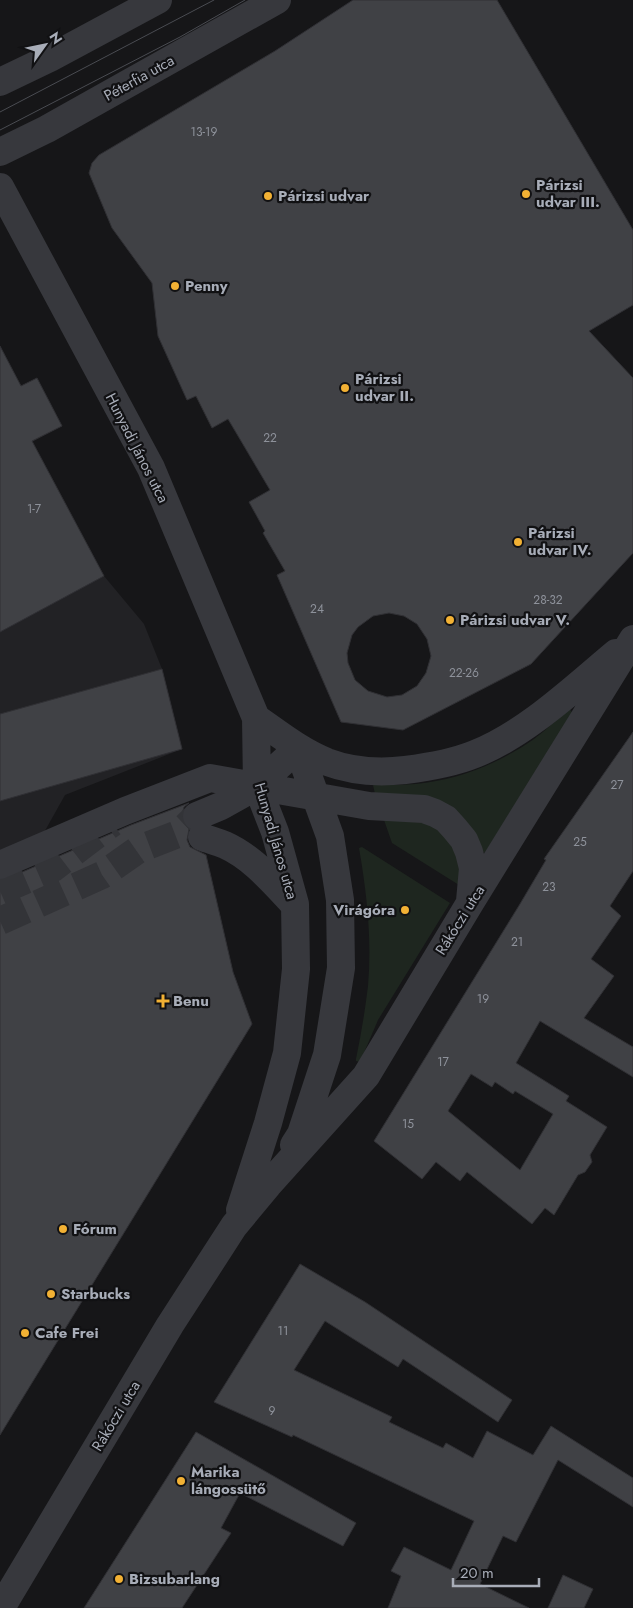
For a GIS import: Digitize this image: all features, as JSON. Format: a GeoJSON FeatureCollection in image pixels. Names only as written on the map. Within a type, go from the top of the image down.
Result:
{"type":"FeatureCollection","features":[{"type":"Feature","properties":{"kind":"street"},"geometry":{"type":"LineString","coordinates":[[0,82],[42,62],[158,0]]}},
{"type":"Feature","properties":{"kind":"street","name":"Péterfia utca"},"geometry":{"type":"LineString","coordinates":[[0,152],[47,129],[277,0]]}},
{"type":"Feature","properties":{"kind":"street","name":"Hunyadi János utca"},"geometry":{"type":"LineString","coordinates":[[0,187],[151,468],[256,718],[258,786],[275,832],[295,904],[296,969],[287,1053]]}},
{"type":"Feature","properties":{"kind":"street","name":"Rákóczi utca"},"geometry":{"type":"LineString","coordinates":[[298,748],[320,759],[344,767],[379,771],[435,766],[475,754],[495,745],[528,724],[633,639]]}},
{"type":"Feature","properties":{"kind":"street","name":"Rákóczi utca"},"geometry":{"type":"LineString","coordinates":[[5,1604],[170,1325],[234,1226],[268,1185],[366,1076],[633,639]]}},
{"type":"Feature","properties":{"kind":"street"},"geometry":{"type":"LineString","coordinates":[[256,718],[298,748],[317,797]]}},
{"type":"Feature","properties":{"kind":"street"},"geometry":{"type":"LineString","coordinates":[[295,904],[244,856],[224,845],[200,827],[221,806],[258,786],[298,748]]}},
{"type":"Feature","properties":{"kind":"street"},"geometry":{"type":"LineString","coordinates":[[0,864],[52,845],[210,778],[368,806],[424,809],[435,813],[446,819],[464,840],[470,852],[473,868],[470,903]]}},
{"type":"Feature","properties":{"kind":"street","name":"Rákóczi utca"},"geometry":{"type":"LineString","coordinates":[[268,1185],[301,1134],[327,1055],[341,968],[340,900],[330,836],[317,797]]}},
{"type":"Feature","properties":{"kind":"street","name":"Rákóczi utca"},"geometry":{"type":"LineString","coordinates":[[234,1226],[268,1123],[287,1053]]}},
{"type":"Feature","properties":{"kind":"shaded area"},"geometry":{"type":"Polygon","coordinates":[[[0,347],[21,386],[37,378],[62,426],[32,442],[104,576],[144,624],[162,669],[182,749],[65,795],[42,836],[0,851],[0,347]]]}},
{"type":"Feature","properties":{"kind":"shaded area"},"geometry":{"type":"Polygon","coordinates":[[[570,709],[572,713],[485,853],[375,794],[373,785],[432,782],[447,779],[493,763],[534,739],[570,709]]]}},
{"type":"Feature","properties":{"kind":"shaded area"},"geometry":{"type":"Polygon","coordinates":[[[414,819],[437,828],[456,850],[460,873],[459,885],[392,843],[384,820],[414,819]]]}},
{"type":"Feature","properties":{"kind":"shaded area"},"geometry":{"type":"Polygon","coordinates":[[[362,847],[450,903],[378,1020],[360,1062],[356,1061],[356,1059],[363,1023],[369,969],[369,934],[359,848],[362,847]]]}},
{"type":"Feature","properties":{"kind":"building"},"geometry":{"type":"Polygon","coordinates":[[[353,0],[497,0],[633,230],[633,305],[589,331],[633,378],[633,553],[531,664],[403,730],[341,722],[277,575],[285,571],[263,533],[265,531],[249,502],[270,490],[228,419],[212,428],[196,396],[187,400],[158,336],[152,283],[112,228],[89,173],[92,163],[99,155],[275,51],[353,0]],[[389,613],[373,616],[358,627],[352,635],[347,653],[348,663],[355,680],[368,691],[387,697],[402,695],[417,686],[426,673],[431,656],[427,639],[417,624],[404,616],[389,613]]]}},
{"type":"Feature","properties":{"kind":"building"},"geometry":{"type":"Polygon","coordinates":[[[0,346],[21,386],[37,378],[62,426],[32,441],[104,576],[0,632],[0,346]]]}},
{"type":"Feature","properties":{"kind":"building"},"geometry":{"type":"Polygon","coordinates":[[[162,669],[182,749],[0,801],[0,714],[162,669]]]}},
{"type":"Feature","properties":{"kind":"building"},"geometry":{"type":"Polygon","coordinates":[[[633,732],[633,871],[610,906],[621,916],[591,959],[614,976],[584,1018],[633,1047],[633,1077],[540,1021],[516,1063],[569,1096],[566,1101],[607,1127],[590,1155],[592,1162],[585,1172],[578,1175],[554,1215],[545,1208],[532,1224],[467,1172],[460,1181],[436,1162],[422,1179],[374,1141],[520,904],[546,860],[544,859],[633,732]],[[471,1074],[448,1111],[520,1170],[553,1114],[515,1091],[513,1094],[495,1082],[492,1087],[471,1074]]]}},
{"type":"Feature","properties":{"kind":"building","name":"Fórum"},"geometry":{"type":"Polygon","coordinates":[[[189,803],[184,807],[182,814],[183,822],[189,829],[187,840],[190,847],[206,855],[233,972],[252,1024],[0,1435],[0,880],[131,825],[189,803]]]}},
{"type":"Feature","properties":{"kind":"building"},"geometry":{"type":"Polygon","coordinates":[[[300,1264],[365,1302],[512,1400],[498,1422],[403,1359],[398,1367],[325,1321],[294,1370],[392,1417],[389,1422],[443,1448],[446,1443],[473,1458],[487,1431],[533,1455],[551,1426],[633,1478],[633,1507],[558,1460],[516,1542],[503,1536],[480,1584],[529,1608],[388,1608],[401,1576],[391,1571],[404,1547],[451,1570],[474,1521],[293,1435],[292,1437],[214,1402],[300,1264]]]}},
{"type":"Feature","properties":{"kind":"building"},"geometry":{"type":"Polygon","coordinates":[[[196,1432],[356,1523],[343,1546],[240,1493],[221,1528],[231,1533],[182,1608],[84,1608],[196,1432]]]}},
{"type":"Feature","properties":{"kind":"building"},"geometry":{"type":"Polygon","coordinates":[[[563,1575],[593,1589],[584,1608],[548,1608],[563,1575]]]}},
{"type":"Feature","properties":{"kind":"tunnel"},"geometry":{"type":"LineString","coordinates":[[0,921],[102,875],[139,849],[178,834],[197,816]]}},
{"type":"Feature","properties":{"kind":"tunnel"},"geometry":{"type":"LineString","coordinates":[[0,891],[53,868],[112,823]]}},
{"type":"Feature","properties":{"kind":"tram line"},"geometry":{"type":"LineString","coordinates":[[0,112],[214,0]]}},
{"type":"Feature","properties":{"kind":"tram line"},"geometry":{"type":"LineString","coordinates":[[0,130],[180,37],[245,0]]}},
{"type":"Feature","properties":{"kind":"place","name":"Párizsi udvar III."},"geometry":{"type":"Point","coordinates":[526,194]}},
{"type":"Feature","properties":{"kind":"place","name":"Párizsi udvar"},"geometry":{"type":"Point","coordinates":[268,196]}},
{"type":"Feature","properties":{"kind":"place","name":"Penny"},"geometry":{"type":"Point","coordinates":[175,286]}},
{"type":"Feature","properties":{"kind":"place","name":"Párizsi udvar II."},"geometry":{"type":"Point","coordinates":[345,388]}},
{"type":"Feature","properties":{"kind":"place","name":"Párizsi udvar IV."},"geometry":{"type":"Point","coordinates":[518,542]}},
{"type":"Feature","properties":{"kind":"place","name":"Párizsi udvar V."},"geometry":{"type":"Point","coordinates":[450,620]}},
{"type":"Feature","properties":{"kind":"place","name":"Virágóra"},"geometry":{"type":"Point","coordinates":[405,910]}},
{"type":"Feature","properties":{"kind":"place","name":"Benu"},"geometry":{"type":"Point","coordinates":[163,1001]}},
{"type":"Feature","properties":{"kind":"place","name":"Fórum"},"geometry":{"type":"Point","coordinates":[63,1229]}},
{"type":"Feature","properties":{"kind":"place","name":"Starbucks"},"geometry":{"type":"Point","coordinates":[51,1294]}},
{"type":"Feature","properties":{"kind":"place","name":"Cafe Frei"},"geometry":{"type":"Point","coordinates":[25,1333]}},
{"type":"Feature","properties":{"kind":"place","name":"Marika lángossütő"},"geometry":{"type":"Point","coordinates":[181,1481]}},
{"type":"Feature","properties":{"kind":"place","name":"Bizsubarlang"},"geometry":{"type":"Point","coordinates":[119,1579]}}]}
